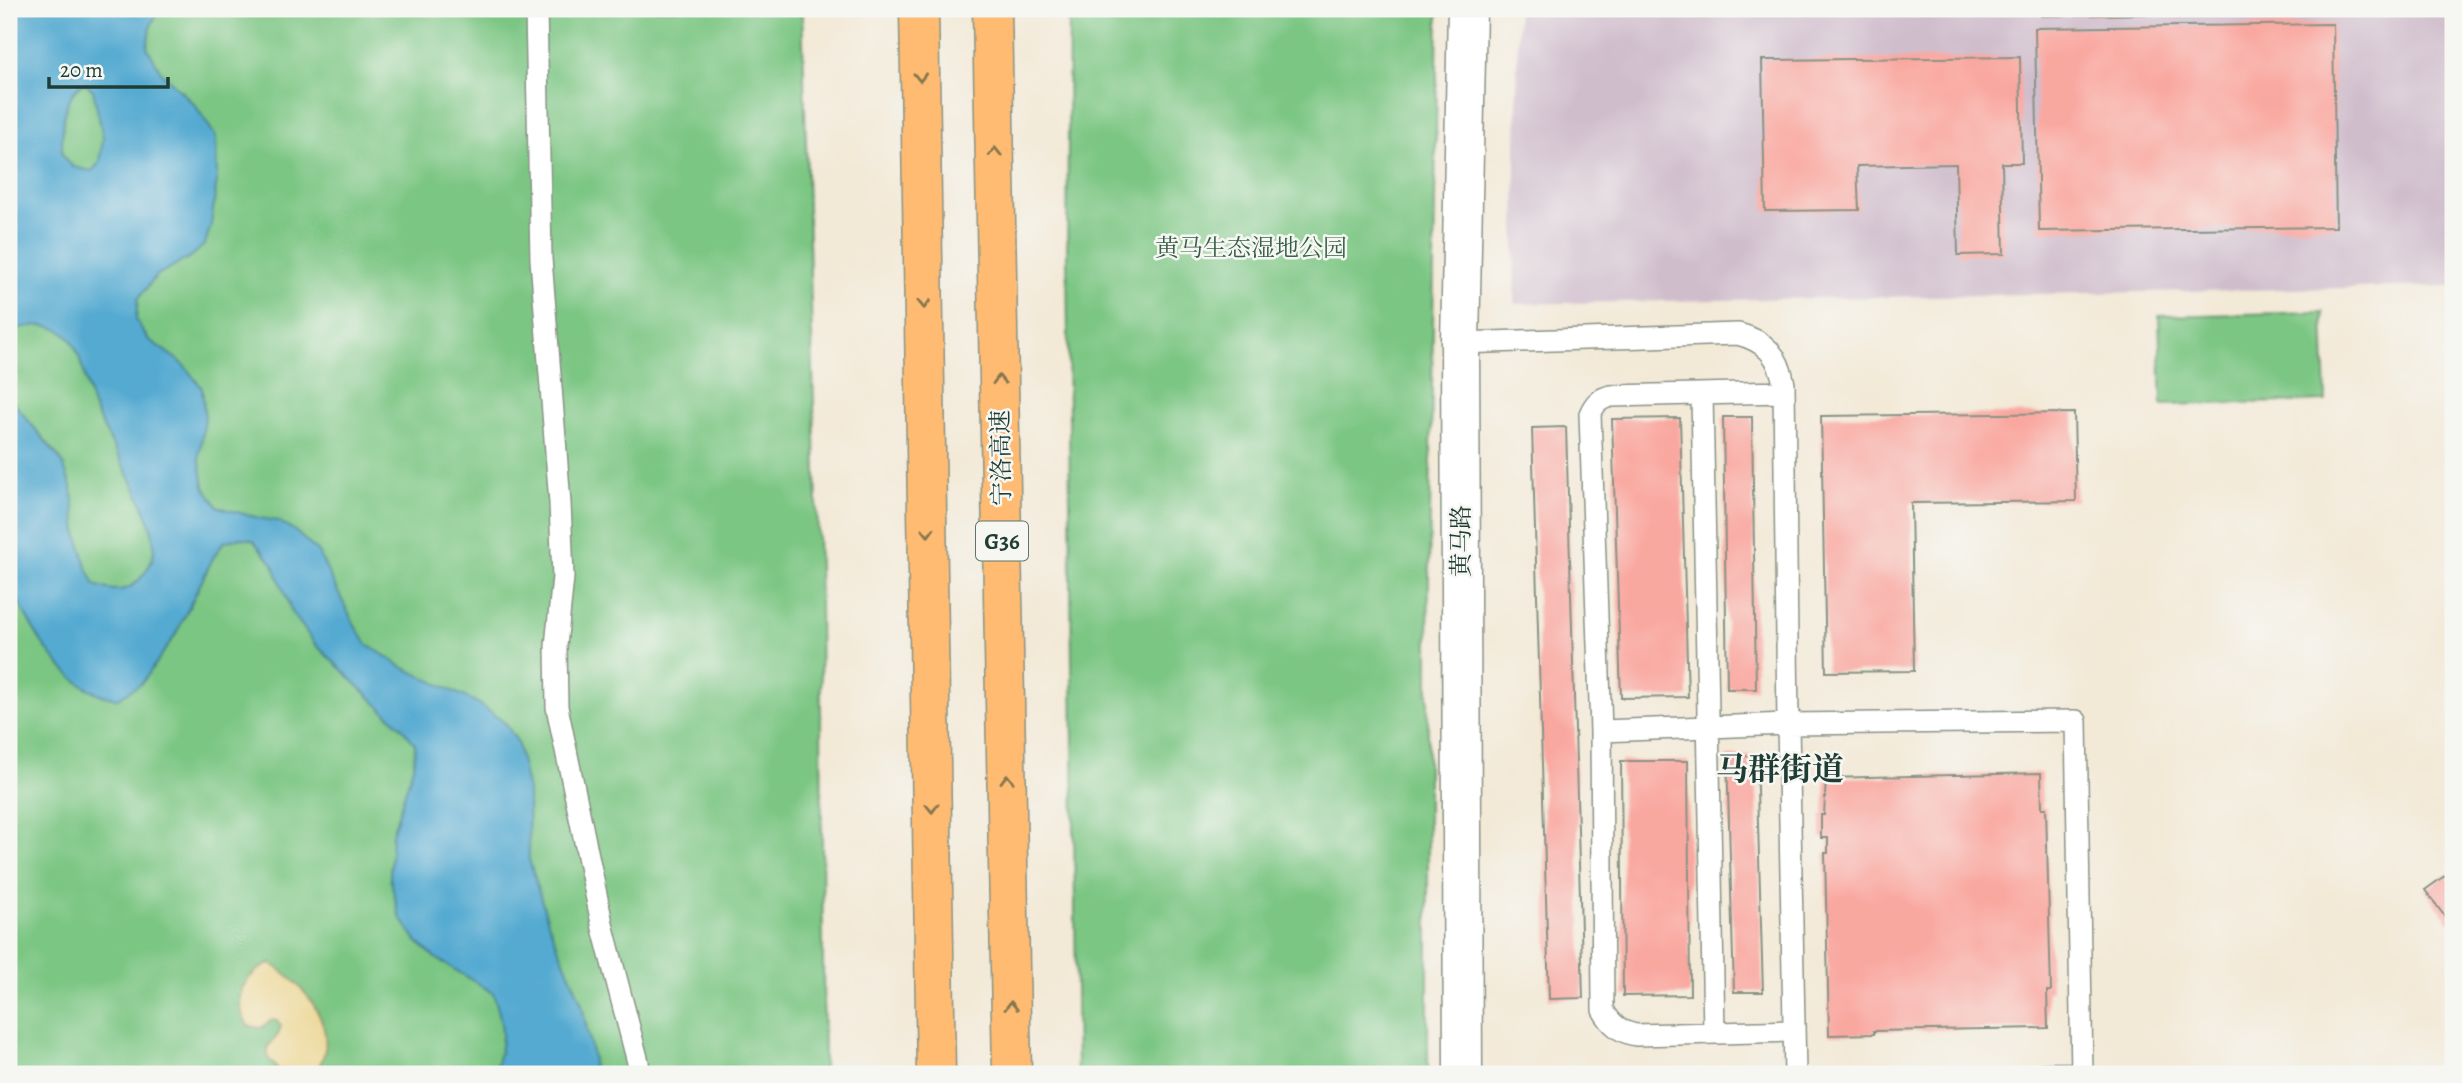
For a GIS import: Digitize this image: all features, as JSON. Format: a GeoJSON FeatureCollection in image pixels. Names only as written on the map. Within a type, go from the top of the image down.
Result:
{"type":"FeatureCollection","features":[{"type":"Feature","properties":{"kind":"highway"},"geometry":{"type":"LineString","coordinates":[[919,9],[936,1074]]}},
{"type":"Feature","properties":{"kind":"highway","name":"宁洛高速"},"geometry":{"type":"LineString","coordinates":[[992,9],[1012,1074]]}},
{"type":"Feature","properties":{"kind":"street","name":"黄马路"},"geometry":{"type":"LineString","coordinates":[[1463,1074],[1460,343],[1468,9]]}},
{"type":"Feature","properties":{"kind":"lane"},"geometry":{"type":"LineString","coordinates":[[536,9],[541,258],[561,503],[562,577],[556,646],[557,707],[603,928],[639,1074]]}},
{"type":"Feature","properties":{"kind":"lane"},"geometry":{"type":"LineString","coordinates":[[1460,343],[1738,334],[1753,338],[1771,352],[1782,370],[1795,1074]]}},
{"type":"Feature","properties":{"kind":"lane"},"geometry":{"type":"LineString","coordinates":[[1784,392],[1611,396],[1601,398],[1590,414],[1601,731],[1603,1010],[1608,1019],[1625,1033],[1636,1035],[1794,1031]]}},
{"type":"Feature","properties":{"kind":"lane"},"geometry":{"type":"LineString","coordinates":[[1702,394],[1714,1033]]}},
{"type":"Feature","properties":{"kind":"lane"},"geometry":{"type":"LineString","coordinates":[[1601,731],[1788,724],[2076,721],[2082,1074],[2044,1074]]}},
{"type":"Feature","properties":{"kind":"shaded area"},"geometry":{"type":"Polygon","coordinates":[[[1518,9],[2453,9],[2453,286],[1514,304],[1518,9]]]}},
{"type":"Feature","properties":{"kind":"green space"},"geometry":{"type":"Polygon","coordinates":[[[9,9],[802,9],[820,602],[824,1074],[9,1074],[9,9]]]}},
{"type":"Feature","properties":{"kind":"green space","name":"黄马生态湿地公园"},"geometry":{"type":"Polygon","coordinates":[[[1069,9],[1438,9],[1428,641],[1428,1074],[1077,1074],[1067,259],[1069,9]]]}},
{"type":"Feature","properties":{"kind":"green space"},"geometry":{"type":"Polygon","coordinates":[[[2323,312],[2326,401],[2162,405],[2159,316],[2323,312]]]}},
{"type":"Feature","properties":{"kind":"sand"},"geometry":{"type":"Polygon","coordinates":[[[270,963],[307,995],[323,1024],[324,1054],[317,1070],[301,1074],[280,1072],[268,1058],[268,1046],[278,1035],[281,1026],[277,1020],[272,1020],[261,1028],[248,1026],[243,1016],[240,997],[246,981],[270,963]]]}},
{"type":"Feature","properties":{"kind":"water"},"geometry":{"type":"Polygon","coordinates":[[[9,9],[160,9],[151,25],[147,47],[161,72],[195,105],[216,137],[217,180],[211,225],[205,244],[192,256],[157,275],[138,299],[136,320],[148,339],[182,363],[202,388],[205,419],[199,456],[204,486],[218,507],[278,521],[295,531],[318,552],[355,626],[367,644],[402,667],[476,702],[504,722],[517,741],[528,791],[529,859],[549,925],[581,1001],[593,1058],[592,1074],[493,1074],[502,1034],[493,993],[434,957],[417,942],[399,915],[390,877],[392,834],[414,764],[415,744],[402,728],[315,644],[292,612],[273,564],[253,540],[240,538],[224,542],[213,558],[176,634],[142,683],[117,699],[97,693],[80,683],[64,670],[51,654],[28,619],[9,582],[9,397],[62,461],[72,489],[77,532],[87,568],[95,585],[118,590],[129,588],[139,580],[153,557],[152,532],[139,496],[93,406],[79,357],[70,339],[58,329],[43,326],[28,326],[9,334],[9,9]],[[85,83],[71,96],[64,114],[62,145],[62,154],[73,167],[92,171],[100,162],[103,137],[93,90],[85,83]]]}},
{"type":"Feature","properties":{"kind":"building"},"geometry":{"type":"Polygon","coordinates":[[[2041,9],[2320,9],[2320,11],[2041,16],[2041,9]]]}},
{"type":"Feature","properties":{"kind":"building"},"geometry":{"type":"Polygon","coordinates":[[[2333,24],[2336,227],[2039,231],[2035,28],[2333,24]]]}},
{"type":"Feature","properties":{"kind":"building"},"geometry":{"type":"Polygon","coordinates":[[[2020,57],[2022,163],[2002,163],[2004,254],[1958,255],[1956,164],[1857,166],[1859,210],[1765,211],[1762,60],[2020,57]]]}},
{"type":"Feature","properties":{"kind":"building"},"geometry":{"type":"Polygon","coordinates":[[[2074,413],[2076,501],[1911,503],[1914,671],[1826,672],[1821,416],[2074,413]]]}},
{"type":"Feature","properties":{"kind":"building"},"geometry":{"type":"Polygon","coordinates":[[[1723,417],[1752,417],[1756,689],[1727,689],[1723,417]]]}},
{"type":"Feature","properties":{"kind":"building"},"geometry":{"type":"Polygon","coordinates":[[[1680,418],[1688,697],[1621,698],[1612,419],[1680,418]]]}},
{"type":"Feature","properties":{"kind":"building"},"geometry":{"type":"Polygon","coordinates":[[[1566,427],[1583,998],[1549,999],[1532,428],[1566,427]]]}},
{"type":"Feature","properties":{"kind":"building"},"geometry":{"type":"Polygon","coordinates":[[[1727,756],[1756,756],[1763,992],[1734,992],[1727,756]]]}},
{"type":"Feature","properties":{"kind":"building"},"geometry":{"type":"Polygon","coordinates":[[[1621,761],[1688,761],[1690,995],[1623,996],[1621,761]]]}},
{"type":"Feature","properties":{"kind":"building"},"geometry":{"type":"Polygon","coordinates":[[[2041,773],[2042,808],[2046,808],[2051,991],[2047,991],[2048,1028],[1874,1031],[1874,1034],[1829,1035],[1825,853],[1828,853],[1828,838],[1821,838],[1826,778],[2041,773]]]}},
{"type":"Feature","properties":{"kind":"building"},"geometry":{"type":"Polygon","coordinates":[[[2446,875],[2453,885],[2453,919],[2449,922],[2425,890],[2446,875]]]}},
{"type":"Feature","properties":{"kind":"district","name":"马群街道"},"geometry":{"type":"Point","coordinates":[1780,769]}}]}
